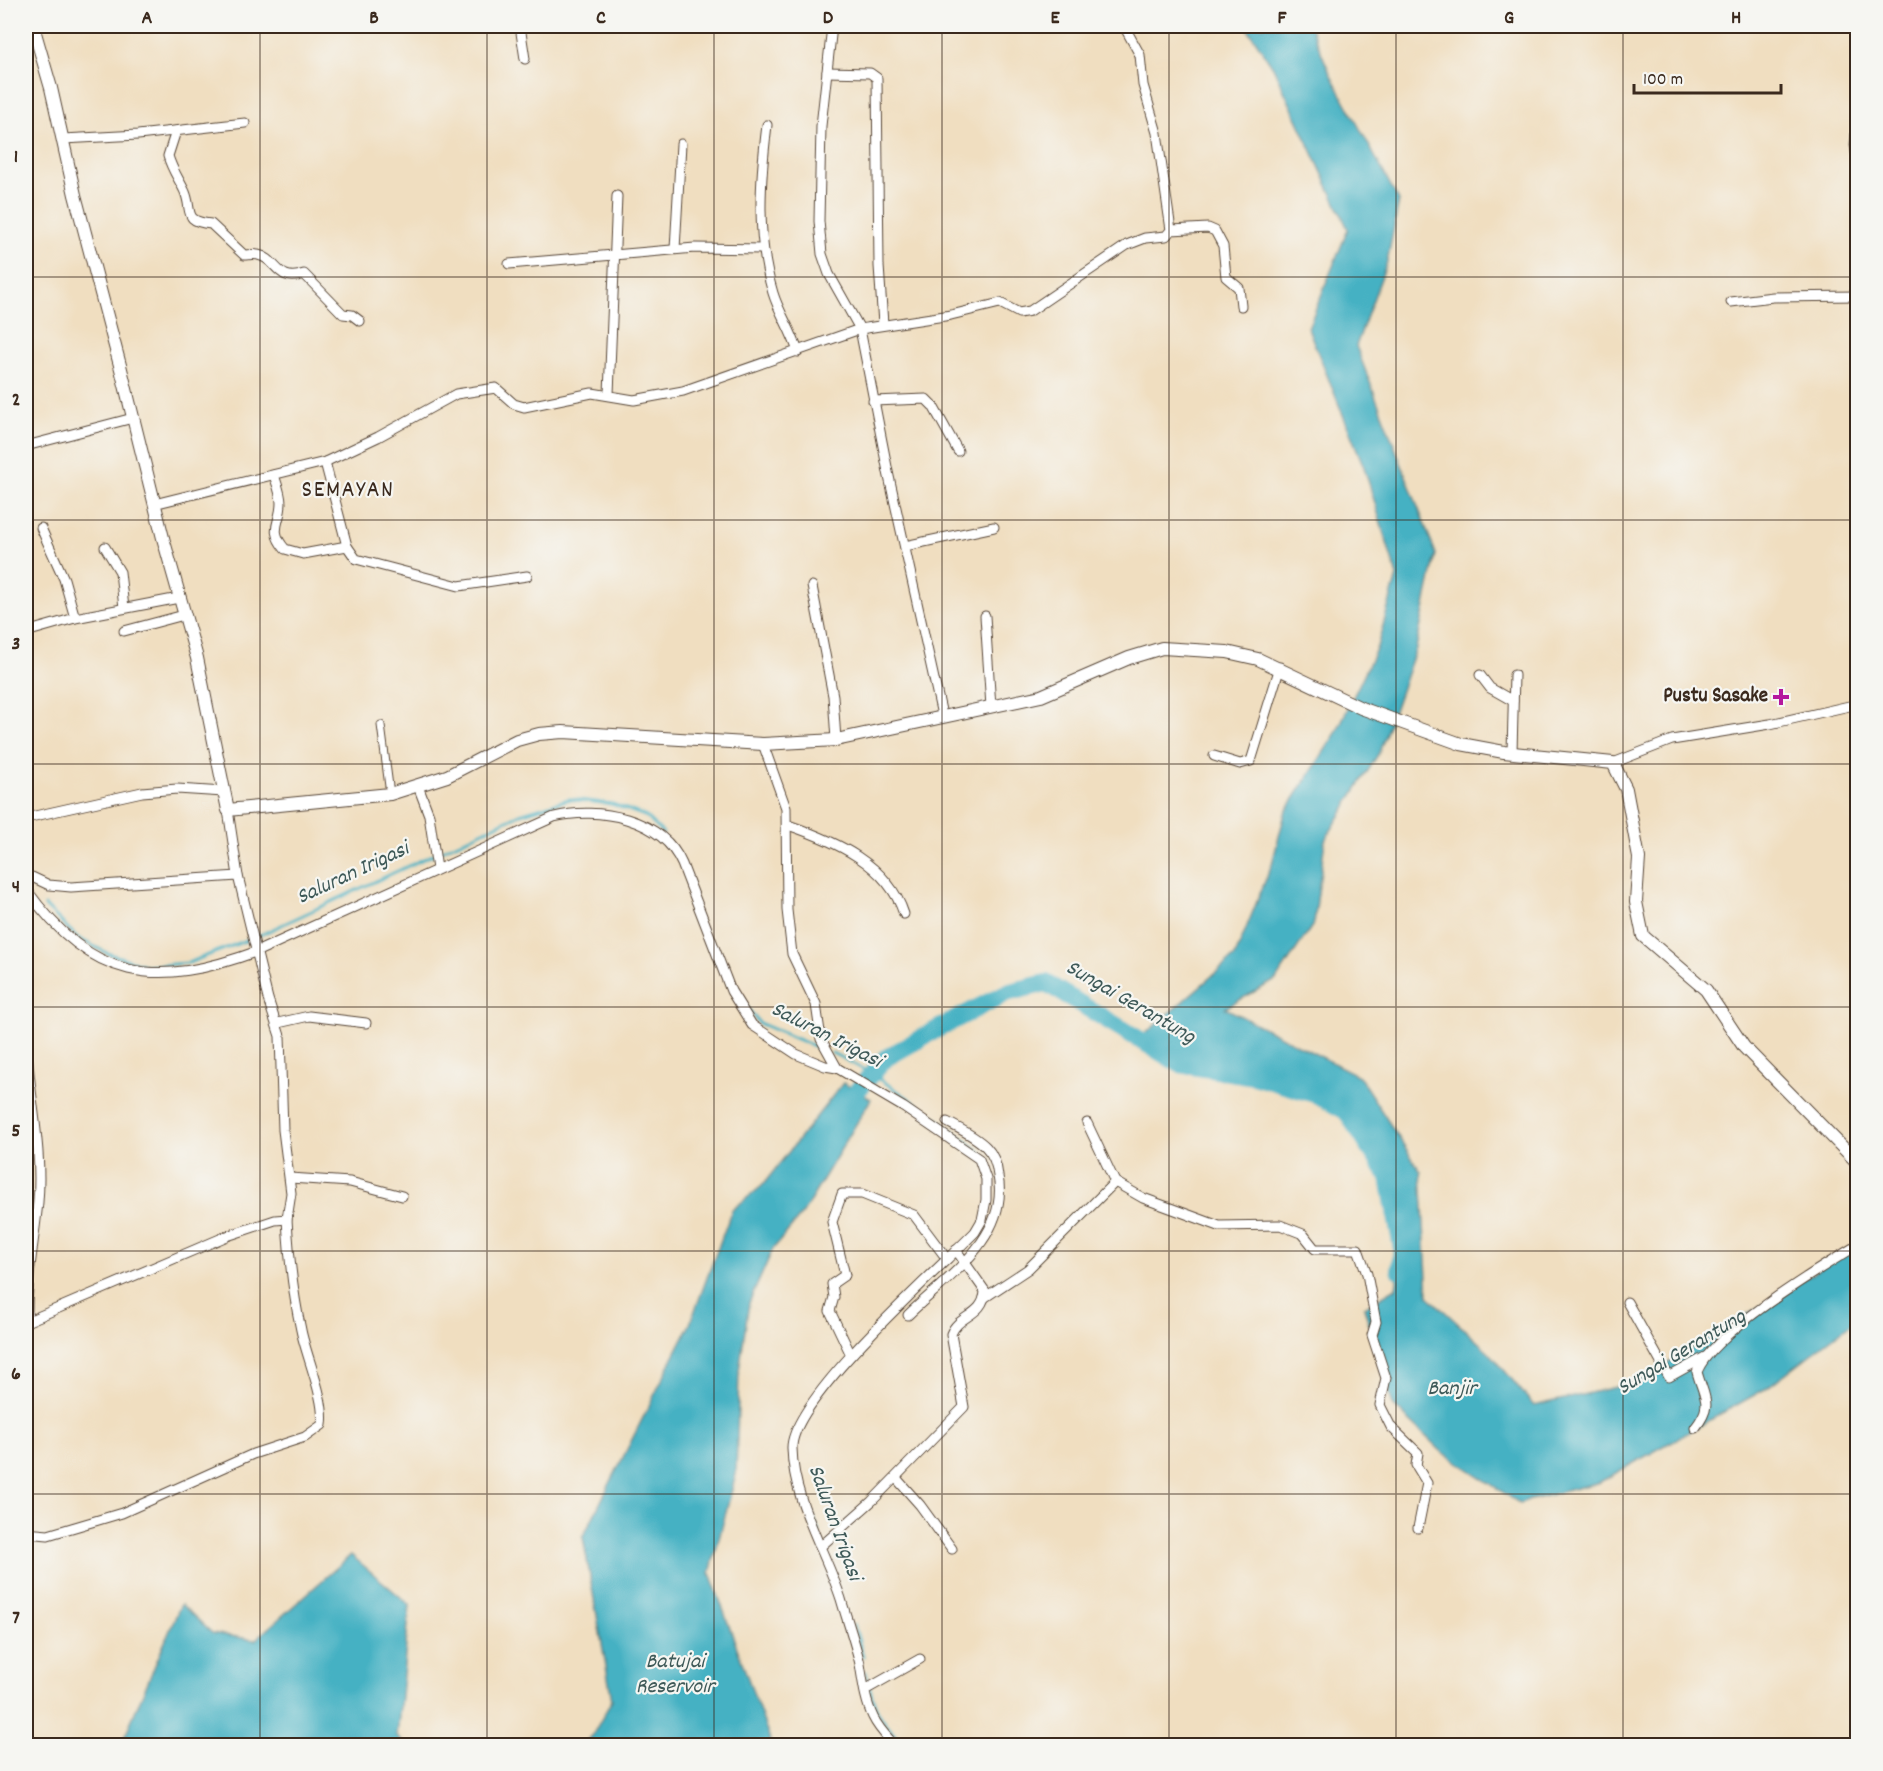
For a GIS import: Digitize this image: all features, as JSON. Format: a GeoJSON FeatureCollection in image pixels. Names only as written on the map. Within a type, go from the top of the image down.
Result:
{"type":"FeatureCollection","features":[{"type":"Feature","properties":{"kind":"street"},"geometry":{"type":"LineString","coordinates":[[26,1533],[48,1535],[122,1512],[253,1454],[305,1437],[322,1425],[321,1408],[301,1330],[289,1251],[287,1219],[291,1197],[284,1130],[278,1023],[268,999],[258,949],[238,876],[228,810],[202,679],[154,504],[33,26]]}},
{"type":"Feature","properties":{"kind":"street"},"geometry":{"type":"LineString","coordinates":[[520,26],[525,59]]}},
{"type":"Feature","properties":{"kind":"street"},"geometry":{"type":"LineString","coordinates":[[832,26],[821,126],[820,244],[829,274],[860,329],[873,401],[942,716]]}},
{"type":"Feature","properties":{"kind":"street"},"geometry":{"type":"LineString","coordinates":[[1124,26],[1140,55],[1143,85],[1157,133],[1171,230]]}},
{"type":"Feature","properties":{"kind":"street"},"geometry":{"type":"LineString","coordinates":[[827,72],[870,73],[877,78],[878,254],[883,324]]}},
{"type":"Feature","properties":{"kind":"street"},"geometry":{"type":"LineString","coordinates":[[1857,112],[1855,146],[1857,165]]}},
{"type":"Feature","properties":{"kind":"street"},"geometry":{"type":"LineString","coordinates":[[63,139],[176,131],[244,123]]}},
{"type":"Feature","properties":{"kind":"street"},"geometry":{"type":"LineString","coordinates":[[767,124],[759,211],[763,249],[776,302],[798,352]]}},
{"type":"Feature","properties":{"kind":"street"},"geometry":{"type":"LineString","coordinates":[[176,131],[168,156],[186,195],[188,211],[193,218],[200,224],[211,224],[244,255],[260,255],[286,275],[295,277],[304,274],[343,314],[352,315],[360,321]]}},
{"type":"Feature","properties":{"kind":"street"},"geometry":{"type":"LineString","coordinates":[[675,249],[681,144]]}},
{"type":"Feature","properties":{"kind":"street"},"geometry":{"type":"LineString","coordinates":[[609,393],[617,196]]}},
{"type":"Feature","properties":{"kind":"street"},"geometry":{"type":"LineString","coordinates":[[154,504],[325,462],[378,437],[462,392],[496,388],[514,404],[524,407],[573,395],[609,393],[641,400],[682,391],[860,329],[951,315],[1000,303],[1018,313],[1027,312],[1128,245],[1145,238],[1166,236],[1171,230],[1208,228],[1215,231],[1223,246],[1226,278],[1239,288],[1241,306]]}},
{"type":"Feature","properties":{"kind":"street"},"geometry":{"type":"LineString","coordinates":[[509,264],[675,249],[763,249]]}},
{"type":"Feature","properties":{"kind":"street"},"geometry":{"type":"LineString","coordinates":[[1731,302],[1773,297],[1857,296]]}},
{"type":"Feature","properties":{"kind":"street"},"geometry":{"type":"LineString","coordinates":[[873,401],[926,399],[933,406],[958,451]]}},
{"type":"Feature","properties":{"kind":"street"},"geometry":{"type":"LineString","coordinates":[[26,446],[133,418]]}},
{"type":"Feature","properties":{"kind":"street"},"geometry":{"type":"LineString","coordinates":[[325,462],[347,546],[352,556],[360,561],[459,586],[527,576]]}},
{"type":"Feature","properties":{"kind":"street"},"geometry":{"type":"LineString","coordinates":[[274,475],[281,503],[276,534],[285,549],[303,554],[347,546]]}},
{"type":"Feature","properties":{"kind":"street"},"geometry":{"type":"LineString","coordinates":[[905,546],[994,527]]}},
{"type":"Feature","properties":{"kind":"street"},"geometry":{"type":"LineString","coordinates":[[41,528],[64,579],[75,618]]}},
{"type":"Feature","properties":{"kind":"street"},"geometry":{"type":"LineString","coordinates":[[105,548],[120,573],[124,608]]}},
{"type":"Feature","properties":{"kind":"street"},"geometry":{"type":"LineString","coordinates":[[812,586],[833,696],[836,740]]}},
{"type":"Feature","properties":{"kind":"street"},"geometry":{"type":"LineString","coordinates":[[26,632],[75,618],[179,598]]}},
{"type":"Feature","properties":{"kind":"street"},"geometry":{"type":"LineString","coordinates":[[124,631],[184,615]]}},
{"type":"Feature","properties":{"kind":"street"},"geometry":{"type":"LineString","coordinates":[[985,616],[991,707]]}},
{"type":"Feature","properties":{"kind":"street"},"geometry":{"type":"LineString","coordinates":[[228,810],[390,794],[418,786],[477,762],[517,740],[538,734],[563,732],[763,744],[836,740],[1041,696],[1129,657],[1162,648],[1227,652],[1258,659],[1281,667],[1361,708],[1461,744],[1613,763],[1672,740],[1770,724],[1857,704]]}},
{"type":"Feature","properties":{"kind":"street"},"geometry":{"type":"LineString","coordinates":[[1214,756],[1240,764],[1251,761],[1281,667]]}},
{"type":"Feature","properties":{"kind":"street"},"geometry":{"type":"LineString","coordinates":[[1480,675],[1490,688],[1513,701]]}},
{"type":"Feature","properties":{"kind":"street"},"geometry":{"type":"LineString","coordinates":[[1512,752],[1514,675]]}},
{"type":"Feature","properties":{"kind":"street"},"geometry":{"type":"LineString","coordinates":[[381,725],[390,794]]}},
{"type":"Feature","properties":{"kind":"street"},"geometry":{"type":"LineString","coordinates":[[763,744],[782,790],[788,825],[786,868],[790,943],[797,967],[819,1013],[821,1039],[839,1069]]}},
{"type":"Feature","properties":{"kind":"street"},"geometry":{"type":"LineString","coordinates":[[1613,763],[1626,789],[1638,858],[1635,902],[1643,936],[1706,990],[1744,1047],[1857,1163]]}},
{"type":"Feature","properties":{"kind":"street"},"geometry":{"type":"LineString","coordinates":[[418,786],[429,815],[437,869]]}},
{"type":"Feature","properties":{"kind":"street"},"geometry":{"type":"LineString","coordinates":[[26,818],[142,792],[177,789],[224,792]]}},
{"type":"Feature","properties":{"kind":"street"},"geometry":{"type":"LineString","coordinates":[[26,889],[36,904],[62,931],[87,952],[111,963],[142,972],[171,974],[201,970],[258,949],[562,815],[588,813],[641,824],[665,841],[680,858],[731,992],[753,1025],[796,1054],[839,1069],[903,1107],[962,1138]]}},
{"type":"Feature","properties":{"kind":"street"},"geometry":{"type":"LineString","coordinates":[[788,825],[829,842],[873,868],[888,881],[904,914]]}},
{"type":"Feature","properties":{"kind":"street"},"geometry":{"type":"LineString","coordinates":[[29,879],[48,885],[71,887],[238,876]]}},
{"type":"Feature","properties":{"kind":"street"},"geometry":{"type":"LineString","coordinates":[[26,910],[36,904]]}},
{"type":"Feature","properties":{"kind":"street"},"geometry":{"type":"LineString","coordinates":[[278,1023],[309,1016],[366,1023]]}},
{"type":"Feature","properties":{"kind":"street"},"geometry":{"type":"LineString","coordinates":[[26,1036],[35,1112],[38,1202],[28,1277],[26,1322],[217,1240],[275,1220],[287,1219]]}},
{"type":"Feature","properties":{"kind":"street"},"geometry":{"type":"LineString","coordinates":[[908,1316],[961,1254],[979,1226],[986,1208],[987,1189],[982,1164],[947,1122]]}},
{"type":"Feature","properties":{"kind":"street"},"geometry":{"type":"LineString","coordinates":[[1087,1123],[1115,1182],[1143,1198],[1219,1226],[1280,1224],[1302,1234],[1316,1249],[1358,1249],[1367,1274],[1376,1322],[1372,1335],[1386,1378],[1380,1406],[1391,1427],[1418,1453],[1416,1465],[1427,1483],[1418,1528]]}},
{"type":"Feature","properties":{"kind":"street"},"geometry":{"type":"LineString","coordinates":[[290,1178],[350,1182],[402,1196]]}},
{"type":"Feature","properties":{"kind":"street"},"geometry":{"type":"LineString","coordinates":[[823,1544],[896,1478],[964,1407],[951,1334],[956,1324],[979,1309],[984,1298],[1028,1269],[1115,1182]]}},
{"type":"Feature","properties":{"kind":"street"},"geometry":{"type":"LineString","coordinates":[[851,1355],[830,1311],[834,1297],[832,1284],[845,1275],[832,1222],[842,1194],[862,1194],[914,1215],[947,1259]]}},
{"type":"Feature","properties":{"kind":"street"},"geometry":{"type":"LineString","coordinates":[[1627,1302],[1669,1377],[1709,1354],[1745,1321],[1857,1245]]}},
{"type":"Feature","properties":{"kind":"street"},"geometry":{"type":"LineString","coordinates":[[895,1746],[872,1717],[868,1688],[848,1621],[823,1544],[800,1488],[794,1460],[793,1439],[799,1424],[828,1379],[947,1259],[961,1254]]}},
{"type":"Feature","properties":{"kind":"street"},"geometry":{"type":"LineString","coordinates":[[961,1254],[981,1282],[984,1298]]}},
{"type":"Feature","properties":{"kind":"street"},"geometry":{"type":"LineString","coordinates":[[1695,1428],[1707,1411],[1706,1397],[1698,1376],[1709,1354]]}},
{"type":"Feature","properties":{"kind":"street"},"geometry":{"type":"LineString","coordinates":[[896,1478],[920,1505],[951,1549]]}},
{"type":"Feature","properties":{"kind":"street"},"geometry":{"type":"LineString","coordinates":[[868,1688],[920,1659]]}},
{"type":"Feature","properties":{"kind":"water","name":"Banjir"},"geometry":{"type":"Polygon","coordinates":[[[1246,26],[1310,26],[1330,73],[1399,201],[1387,262],[1356,346],[1436,554],[1416,648],[1379,753],[1325,840],[1314,923],[1276,980],[1225,1008],[1359,1076],[1421,1172],[1428,1296],[1490,1353],[1534,1406],[1638,1382],[1857,1246],[1857,1319],[1765,1389],[1600,1482],[1519,1503],[1441,1451],[1393,1405],[1364,1307],[1396,1288],[1402,1248],[1389,1178],[1346,1111],[1315,1094],[1254,1076],[1180,1064],[1138,1040],[1235,956],[1272,864],[1285,813],[1336,733],[1377,647],[1397,576],[1364,467],[1308,328],[1348,229],[1273,67],[1246,26]]]}},
{"type":"Feature","properties":{"kind":"water","name":"Batujai Reservoir"},"geometry":{"type":"Polygon","coordinates":[[[843,1083],[871,1099],[803,1213],[773,1249],[749,1303],[739,1371],[736,1474],[710,1573],[772,1745],[581,1745],[592,1736],[612,1700],[583,1537],[690,1324],[732,1210],[762,1186],[843,1083]]]}},
{"type":"Feature","properties":{"kind":"water"},"geometry":{"type":"Polygon","coordinates":[[[351,1555],[410,1605],[397,1736],[405,1745],[121,1745],[181,1604],[212,1633],[255,1640],[351,1555]]]}},
{"type":"Feature","properties":{"kind":"waterway","name":"Saluran Irigasi"},"geometry":{"type":"LineString","coordinates":[[45,906],[78,938],[107,953],[147,966],[188,963],[260,935],[520,814],[569,799],[612,804],[645,816],[663,833]]}},
{"type":"Feature","properties":{"kind":"waterway","name":"Sungai Gerantung"},"geometry":{"type":"LineString","coordinates":[[857,1091],[886,1058],[1006,993],[1046,983],[1180,1064],[1254,1076],[1315,1094],[1346,1111],[1389,1178],[1402,1248],[1400,1270]]}},
{"type":"Feature","properties":{"kind":"waterway","name":"Saluran Irigasi"},"geometry":{"type":"LineString","coordinates":[[745,1005],[759,1023],[823,1050]]}},
{"type":"Feature","properties":{"kind":"waterway","name":"Saluran Irigasi"},"geometry":{"type":"LineString","coordinates":[[832,1053],[871,1074],[929,1112],[982,1154],[983,1158]]}},
{"type":"Feature","properties":{"kind":"waterway","name":"Saluran Irigasi"},"geometry":{"type":"LineString","coordinates":[[806,1499],[819,1532]]}},
{"type":"Feature","properties":{"kind":"waterway","name":"Saluran Irigasi"},"geometry":{"type":"LineString","coordinates":[[854,1625],[863,1656]]}},
{"type":"Feature","properties":{"kind":"waterway","name":"Saluran Irigasi"},"geometry":{"type":"LineString","coordinates":[[866,1672],[878,1712],[905,1746]]}},
{"type":"Feature","properties":{"kind":"place","name":"Pustu Sasake"},"geometry":{"type":"Point","coordinates":[1781,697]}},
{"type":"Feature","properties":{"kind":"district","name":"SEMAYAN"},"geometry":{"type":"Point","coordinates":[348,491]}}]}
